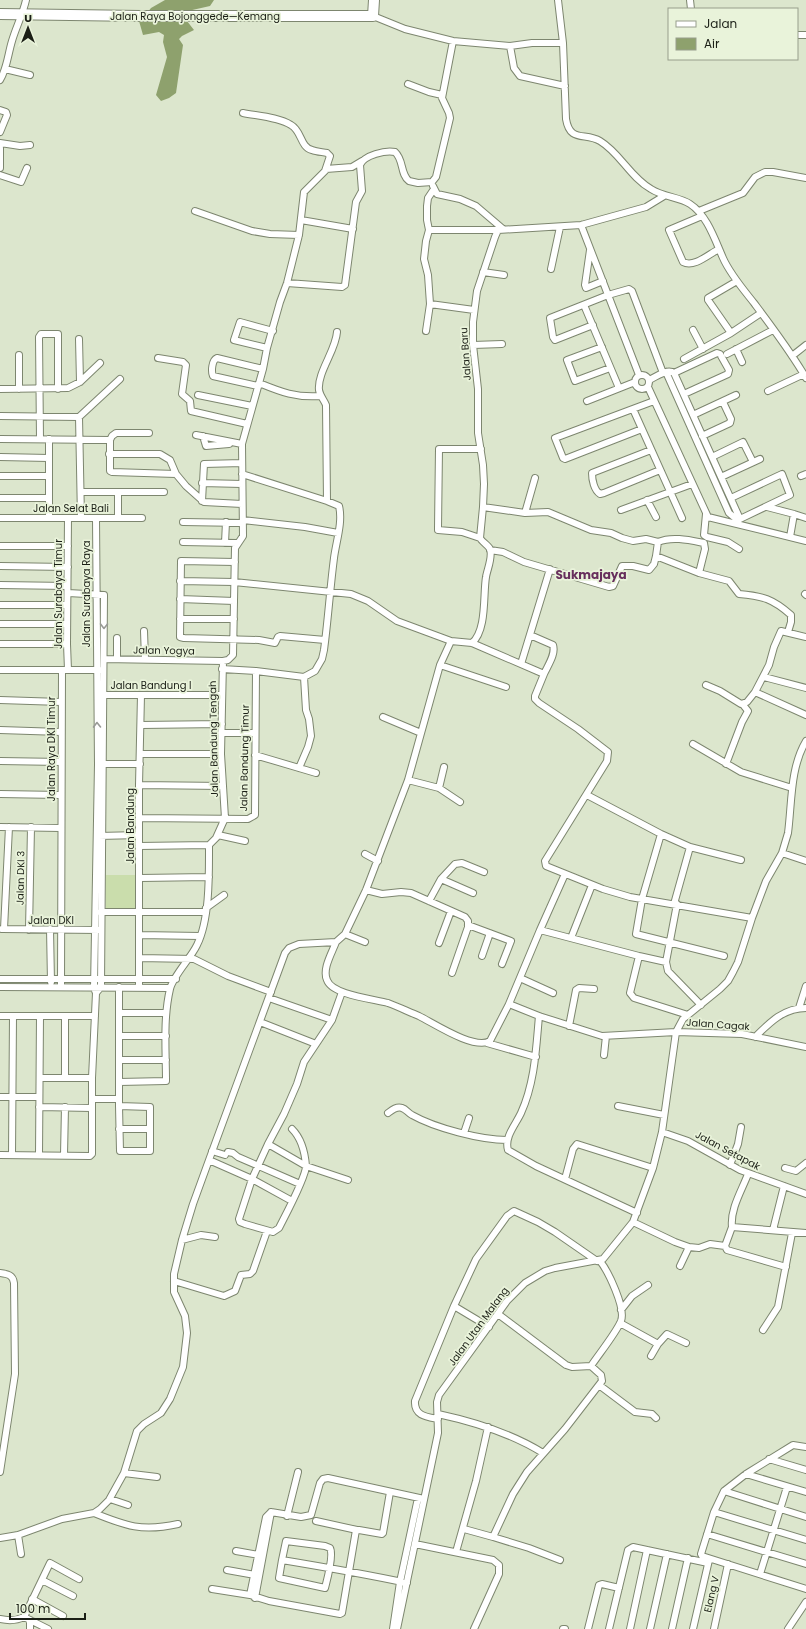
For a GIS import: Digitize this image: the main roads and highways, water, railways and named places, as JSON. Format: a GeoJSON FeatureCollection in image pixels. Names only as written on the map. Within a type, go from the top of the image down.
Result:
{"type":"FeatureCollection","features":[{"type":"Feature","properties":{"kind":"highway","name":"Jalan Raya Bojonggede—Kemang"},"geometry":{"type":"LineString","coordinates":[[0,14],[141,16],[373,16],[374,0]]}},
{"type":"Feature","properties":{"kind":"water"},"geometry":{"type":"Polygon","coordinates":[[[165,0],[214,0],[210,6],[179,13],[147,13],[151,8],[165,0]]]}},
{"type":"Feature","properties":{"kind":"water"},"geometry":{"type":"Polygon","coordinates":[[[140,15],[183,16],[194,30],[179,39],[183,45],[176,93],[161,101],[156,95],[167,57],[163,42],[164,35],[159,32],[143,35],[139,21],[140,15]]]}},
{"type":"Feature","properties":{"kind":"district","name":"Sukmajaya"},"geometry":{"type":"Point","coordinates":[591,575]}}]}
